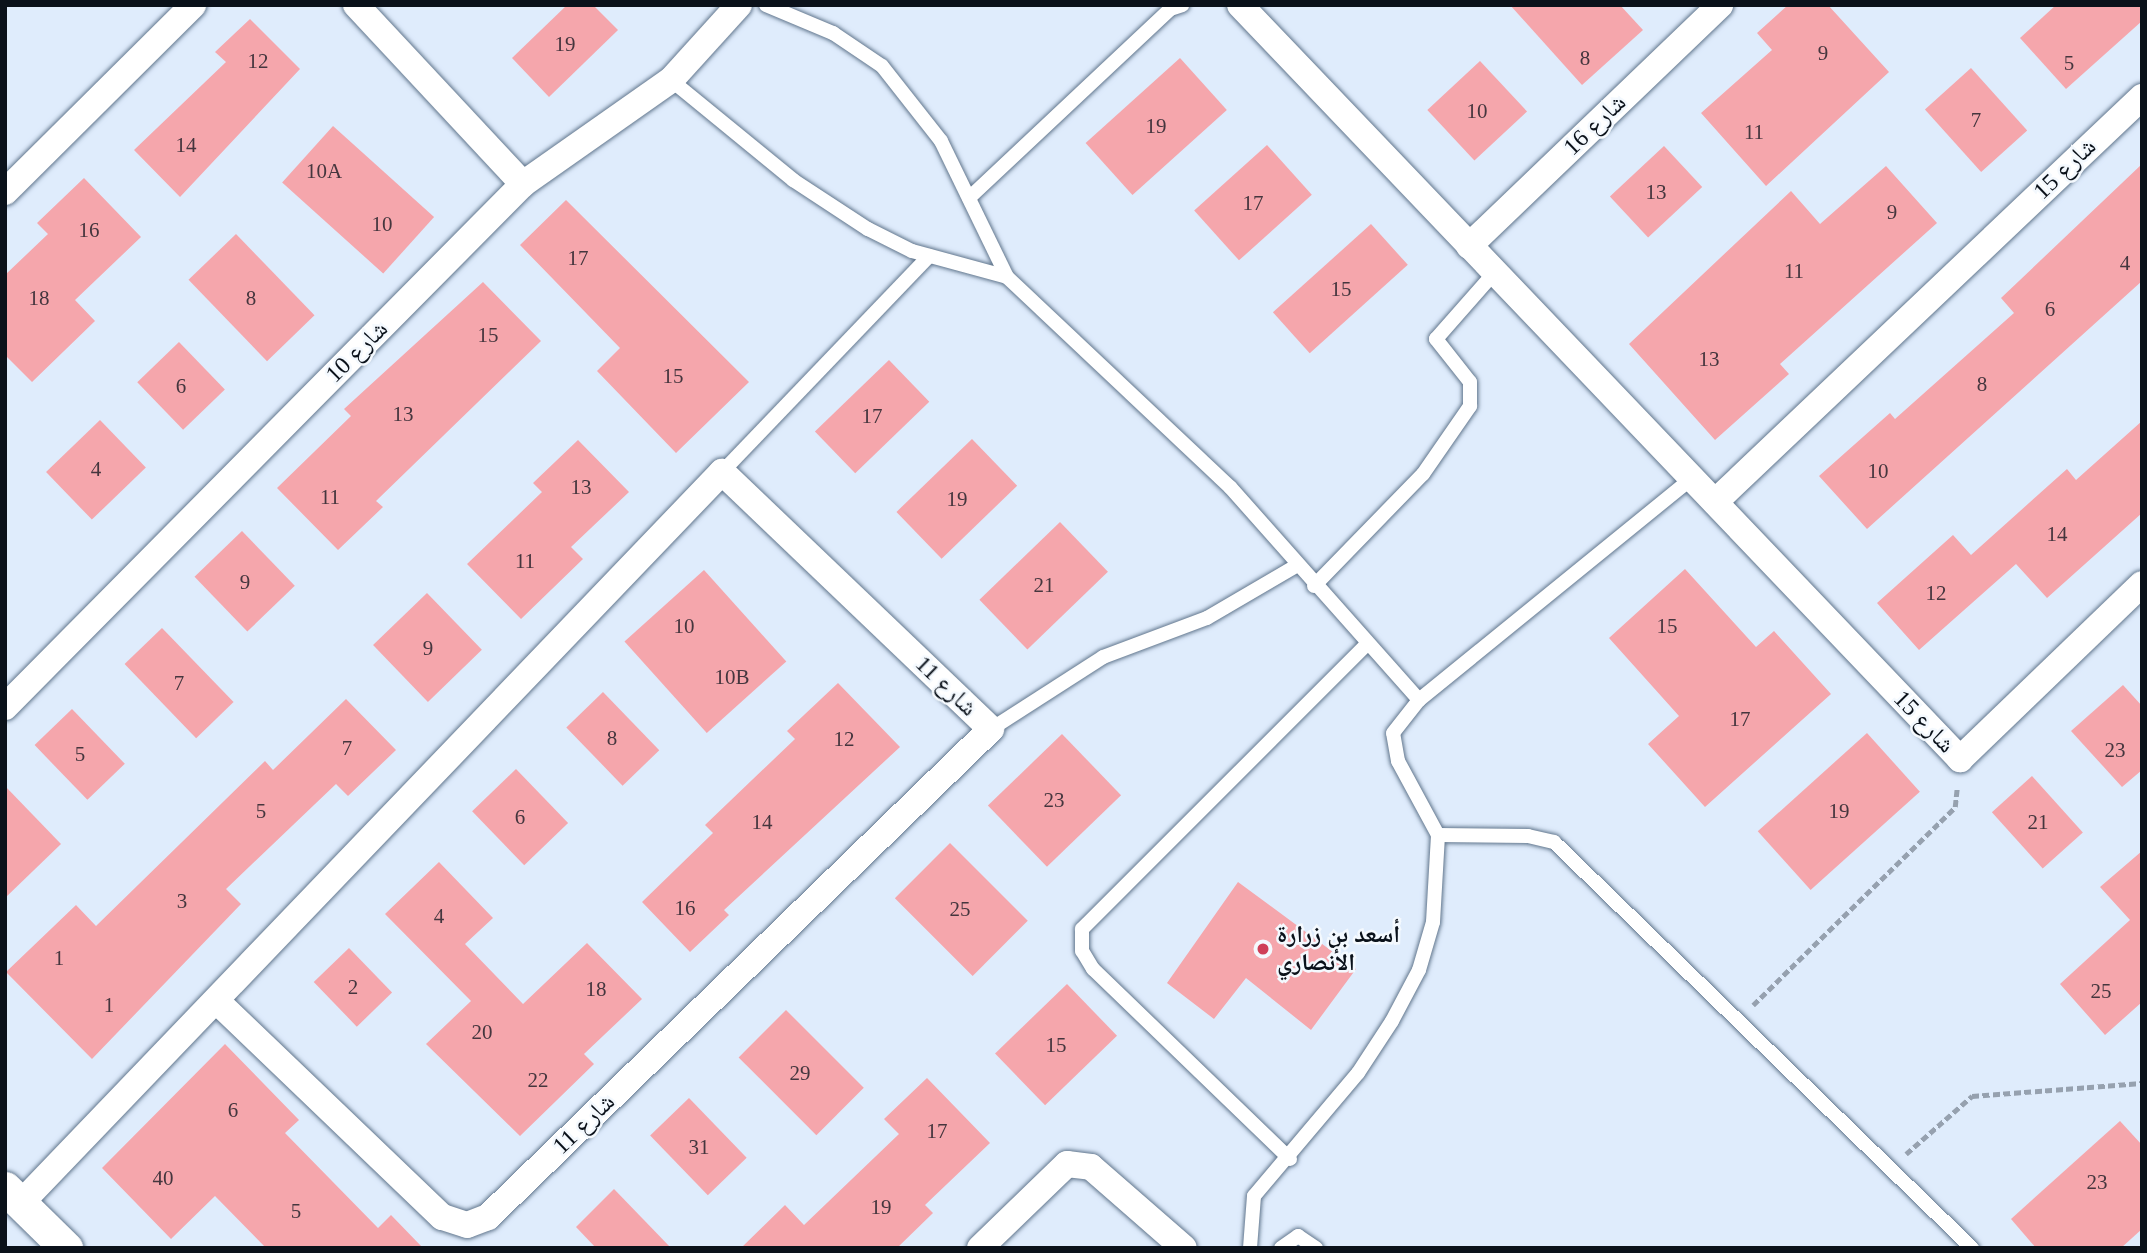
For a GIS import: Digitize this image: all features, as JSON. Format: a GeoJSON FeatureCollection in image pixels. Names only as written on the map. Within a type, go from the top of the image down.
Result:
{"type":"FeatureCollection","features":[{"type":"Feature","properties":{"kind":"street"},"geometry":{"type":"LineString","coordinates":[[5,192],[193,5]]}},
{"type":"Feature","properties":{"kind":"street"},"geometry":{"type":"LineString","coordinates":[[356,5],[523,184]]}},
{"type":"Feature","properties":{"kind":"street","name":"شارع 10"},"geometry":{"type":"LineString","coordinates":[[10,694],[523,184],[671,80],[739,5]]}},
{"type":"Feature","properties":{"kind":"street"},"geometry":{"type":"LineString","coordinates":[[1240,5],[1495,272]]}},
{"type":"Feature","properties":{"kind":"street","name":"شارع 16"},"geometry":{"type":"LineString","coordinates":[[1469,246],[1720,5]]}},
{"type":"Feature","properties":{"kind":"street","name":"شارع 15"},"geometry":{"type":"LineString","coordinates":[[1715,502],[2142,97]]}},
{"type":"Feature","properties":{"kind":"street","name":"شارع 15"},"geometry":{"type":"LineString","coordinates":[[1495,272],[1960,759],[2142,584]]}},
{"type":"Feature","properties":{"kind":"street"},"geometry":{"type":"LineString","coordinates":[[66,1248],[13,1195],[217,1001],[722,472]]}},
{"type":"Feature","properties":{"kind":"street","name":"شارع 11"},"geometry":{"type":"LineString","coordinates":[[217,1001],[442,1217],[467,1225],[488,1217],[991,729],[722,472]]}},
{"type":"Feature","properties":{"kind":"street"},"geometry":{"type":"LineString","coordinates":[[980,1248],[1067,1164],[1091,1167],[1184,1248]]}},
{"type":"Feature","properties":{"kind":"lane"},"geometry":{"type":"LineString","coordinates":[[766,5],[833,33],[882,66],[928,120],[1007,277],[1230,487],[1296,566],[1419,700]]}},
{"type":"Feature","properties":{"kind":"lane"},"geometry":{"type":"LineString","coordinates":[[969,198],[1170,9],[1182,5]]}},
{"type":"Feature","properties":{"kind":"lane"},"geometry":{"type":"LineString","coordinates":[[671,80],[793,180],[868,229],[929,256],[1007,277]]}},
{"type":"Feature","properties":{"kind":"lane"},"geometry":{"type":"LineString","coordinates":[[722,472],[929,256]]}},
{"type":"Feature","properties":{"kind":"lane"},"geometry":{"type":"LineString","coordinates":[[1314,586],[1423,474],[1470,405],[1470,382],[1436,339],[1495,272]]}},
{"type":"Feature","properties":{"kind":"lane"},"geometry":{"type":"LineString","coordinates":[[1250,1248],[1254,1196],[1290,1159],[1358,1073],[1419,970],[1433,922],[1438,835],[1392,747],[1393,733],[1419,700],[1692,478]]}},
{"type":"Feature","properties":{"kind":"lane"},"geometry":{"type":"LineString","coordinates":[[991,729],[1103,657],[1207,618],[1296,566]]}},
{"type":"Feature","properties":{"kind":"lane"},"geometry":{"type":"LineString","coordinates":[[1290,1159],[1093,969],[1082,951],[1082,929],[1367,644]]}},
{"type":"Feature","properties":{"kind":"lane"},"geometry":{"type":"LineString","coordinates":[[1438,835],[1528,836],[1554,842],[1972,1248]]}},
{"type":"Feature","properties":{"kind":"lane"},"geometry":{"type":"LineString","coordinates":[[1281,1248],[1298,1236],[1316,1248]]}},
{"type":"Feature","properties":{"kind":"path"},"geometry":{"type":"LineString","coordinates":[[1736,1021],[1955,807],[1960,759]]}},
{"type":"Feature","properties":{"kind":"path"},"geometry":{"type":"LineString","coordinates":[[1889,1169],[1972,1096],[2142,1083]]}},
{"type":"Feature","properties":{"kind":"building"},"geometry":{"type":"Polygon","coordinates":[[[567,5],[593,5],[618,30],[549,97],[512,58],[567,5]]]}},
{"type":"Feature","properties":{"kind":"building"},"geometry":{"type":"Polygon","coordinates":[[[1510,5],[1620,5],[1643,30],[1582,85],[1510,5]]]}},
{"type":"Feature","properties":{"kind":"building"},"geometry":{"type":"Polygon","coordinates":[[[1788,5],[1828,5],[1889,72],[1766,186],[1701,113],[1772,50],[1757,33],[1788,5]]]}},
{"type":"Feature","properties":{"kind":"building"},"geometry":{"type":"Polygon","coordinates":[[[2056,5],[2142,5],[2142,21],[2066,89],[2020,38],[2056,5]]]}},
{"type":"Feature","properties":{"kind":"building"},"geometry":{"type":"Polygon","coordinates":[[[250,19],[300,69],[180,197],[134,150],[226,62],[215,52],[250,19]]]}},
{"type":"Feature","properties":{"kind":"building"},"geometry":{"type":"Polygon","coordinates":[[[1180,58],[1227,110],[1132,195],[1086,143],[1180,58]]]}},
{"type":"Feature","properties":{"kind":"building"},"geometry":{"type":"Polygon","coordinates":[[[1480,61],[1527,111],[1474,161],[1427,110],[1480,61]]]}},
{"type":"Feature","properties":{"kind":"building"},"geometry":{"type":"Polygon","coordinates":[[[1971,68],[2027,130],[1981,172],[1925,109],[1971,68]]]}},
{"type":"Feature","properties":{"kind":"building"},"geometry":{"type":"Polygon","coordinates":[[[333,126],[434,217],[383,273],[282,182],[333,126]]]}},
{"type":"Feature","properties":{"kind":"building"},"geometry":{"type":"Polygon","coordinates":[[[1267,145],[1312,195],[1239,260],[1194,211],[1267,145]]]}},
{"type":"Feature","properties":{"kind":"building"},"geometry":{"type":"Polygon","coordinates":[[[1664,146],[1702,187],[1648,237],[1610,196],[1664,146]]]}},
{"type":"Feature","properties":{"kind":"building"},"geometry":{"type":"Polygon","coordinates":[[[2142,164],[2142,281],[1867,529],[1819,476],[1890,413],[1895,419],[2014,313],[2001,298],[2142,164]]]}},
{"type":"Feature","properties":{"kind":"building"},"geometry":{"type":"Polygon","coordinates":[[[1886,166],[1937,223],[1780,364],[1789,374],[1715,440],[1629,344],[1791,191],[1820,224],[1886,166]]]}},
{"type":"Feature","properties":{"kind":"building"},"geometry":{"type":"Polygon","coordinates":[[[84,178],[141,237],[75,300],[95,321],[32,382],[5,355],[5,275],[48,234],[37,223],[84,178]]]}},
{"type":"Feature","properties":{"kind":"building"},"geometry":{"type":"Polygon","coordinates":[[[566,200],[749,382],[676,453],[597,371],[620,348],[520,245],[566,200]]]}},
{"type":"Feature","properties":{"kind":"building"},"geometry":{"type":"Polygon","coordinates":[[[1371,224],[1408,265],[1310,353],[1273,312],[1371,224]]]}},
{"type":"Feature","properties":{"kind":"building"},"geometry":{"type":"Polygon","coordinates":[[[236,234],[314,315],[267,361],[189,280],[236,234]]]}},
{"type":"Feature","properties":{"kind":"building"},"geometry":{"type":"Polygon","coordinates":[[[483,282],[541,341],[376,501],[383,507],[338,550],[277,488],[351,416],[344,409],[483,282]]]}},
{"type":"Feature","properties":{"kind":"building"},"geometry":{"type":"Polygon","coordinates":[[[179,342],[225,389],[183,430],[137,382],[179,342]]]}},
{"type":"Feature","properties":{"kind":"building"},"geometry":{"type":"Polygon","coordinates":[[[889,360],[929,402],[855,473],[815,432],[889,360]]]}},
{"type":"Feature","properties":{"kind":"building"},"geometry":{"type":"Polygon","coordinates":[[[100,420],[146,467],[92,520],[46,472],[100,420]]]}},
{"type":"Feature","properties":{"kind":"building"},"geometry":{"type":"Polygon","coordinates":[[[2142,421],[2142,513],[2047,598],[2016,564],[1919,650],[1877,603],[1953,535],[1971,555],[2067,469],[2076,480],[2142,421]]]}},
{"type":"Feature","properties":{"kind":"building"},"geometry":{"type":"Polygon","coordinates":[[[972,439],[1017,486],[942,559],[896,512],[972,439]]]}},
{"type":"Feature","properties":{"kind":"building"},"geometry":{"type":"Polygon","coordinates":[[[578,440],[629,492],[571,547],[583,559],[521,619],[467,564],[542,492],[533,483],[578,440]]]}},
{"type":"Feature","properties":{"kind":"building"},"geometry":{"type":"Polygon","coordinates":[[[1060,522],[1108,572],[1027,649],[979,600],[1060,522]]]}},
{"type":"Feature","properties":{"kind":"building"},"geometry":{"type":"Polygon","coordinates":[[[242,531],[295,586],[247,632],[195,577],[242,531]]]}},
{"type":"Feature","properties":{"kind":"building"},"geometry":{"type":"Polygon","coordinates":[[[1685,569],[1756,647],[1774,631],[1831,694],[1705,807],[1648,744],[1679,716],[1609,638],[1685,569]]]}},
{"type":"Feature","properties":{"kind":"building"},"geometry":{"type":"Polygon","coordinates":[[[704,570],[786,661],[707,733],[624,642],[704,570]]]}},
{"type":"Feature","properties":{"kind":"building"},"geometry":{"type":"Polygon","coordinates":[[[427,593],[482,650],[428,702],[373,645],[427,593]]]}},
{"type":"Feature","properties":{"kind":"building"},"geometry":{"type":"Polygon","coordinates":[[[162,628],[234,702],[196,738],[125,664],[162,628]]]}},
{"type":"Feature","properties":{"kind":"building"},"geometry":{"type":"Polygon","coordinates":[[[838,683],[900,747],[724,910],[729,915],[690,952],[642,902],[713,833],[705,825],[795,739],[787,731],[838,683]]]}},
{"type":"Feature","properties":{"kind":"building"},"geometry":{"type":"Polygon","coordinates":[[[2123,685],[2142,706],[2142,770],[2122,787],[2071,731],[2123,685]]]}},
{"type":"Feature","properties":{"kind":"building"},"geometry":{"type":"Polygon","coordinates":[[[603,692],[659,750],[623,786],[566,727],[603,692]]]}},
{"type":"Feature","properties":{"kind":"building"},"geometry":{"type":"Polygon","coordinates":[[[346,699],[396,750],[348,796],[336,784],[226,889],[241,904],[92,1059],[6,972],[76,905],[96,926],[265,761],[273,770],[346,699]]]}},
{"type":"Feature","properties":{"kind":"building"},"geometry":{"type":"Polygon","coordinates":[[[72,709],[125,764],[87,800],[35,745],[72,709]]]}},
{"type":"Feature","properties":{"kind":"building"},"geometry":{"type":"Polygon","coordinates":[[[1867,733],[1920,792],[1811,890],[1758,831],[1867,733]]]}},
{"type":"Feature","properties":{"kind":"building"},"geometry":{"type":"Polygon","coordinates":[[[1062,734],[1121,795],[1047,867],[988,806],[1062,734]]]}},
{"type":"Feature","properties":{"kind":"building"},"geometry":{"type":"Polygon","coordinates":[[[516,769],[568,823],[524,865],[472,811],[516,769]]]}},
{"type":"Feature","properties":{"kind":"building"},"geometry":{"type":"Polygon","coordinates":[[[2032,776],[2083,832],[2043,869],[1992,812],[2032,776]]]}},
{"type":"Feature","properties":{"kind":"building"},"geometry":{"type":"Polygon","coordinates":[[[5,786],[61,844],[5,898],[5,786]]]}},
{"type":"Feature","properties":{"kind":"building"},"geometry":{"type":"Polygon","coordinates":[[[950,843],[1028,921],[973,976],[895,898],[950,843]]]}},
{"type":"Feature","properties":{"kind":"building"},"geometry":{"type":"Polygon","coordinates":[[[2142,851],[2142,1002],[2105,1035],[2060,984],[2130,920],[2100,887],[2142,851]]]}},
{"type":"Feature","properties":{"kind":"building"},"geometry":{"type":"Polygon","coordinates":[[[439,862],[493,918],[465,944],[523,1004],[587,943],[642,999],[584,1054],[594,1064],[520,1136],[426,1044],[471,1001],[385,914],[439,862]]]}},
{"type":"Feature","properties":{"kind":"building","name":"أسعد بن زرارة الأنصاري"},"geometry":{"type":"Polygon","coordinates":[[[1238,882],[1356,969],[1311,1030],[1246,978],[1214,1019],[1167,983],[1238,882]]]}},
{"type":"Feature","properties":{"kind":"building"},"geometry":{"type":"Polygon","coordinates":[[[349,948],[392,993],[357,1027],[314,982],[349,948]]]}},
{"type":"Feature","properties":{"kind":"building"},"geometry":{"type":"Polygon","coordinates":[[[1067,984],[1117,1036],[1045,1105],[995,1053],[1067,984]]]}},
{"type":"Feature","properties":{"kind":"building"},"geometry":{"type":"Polygon","coordinates":[[[786,1010],[864,1088],[816,1135],[739,1057],[786,1010]]]}},
{"type":"Feature","properties":{"kind":"building"},"geometry":{"type":"Polygon","coordinates":[[[225,1044],[299,1120],[285,1133],[378,1228],[391,1215],[423,1248],[266,1248],[215,1196],[171,1239],[102,1168],[225,1044]]]}},
{"type":"Feature","properties":{"kind":"building"},"geometry":{"type":"Polygon","coordinates":[[[927,1078],[990,1143],[925,1205],[933,1213],[897,1248],[741,1248],[785,1205],[804,1225],[899,1134],[884,1119],[927,1078]]]}},
{"type":"Feature","properties":{"kind":"building"},"geometry":{"type":"Polygon","coordinates":[[[689,1098],[747,1158],[708,1195],[650,1136],[689,1098]]]}},
{"type":"Feature","properties":{"kind":"building"},"geometry":{"type":"Polygon","coordinates":[[[2120,1121],[2142,1145],[2142,1229],[2121,1248],[2036,1248],[2011,1219],[2120,1121]]]}},
{"type":"Feature","properties":{"kind":"building"},"geometry":{"type":"Polygon","coordinates":[[[614,1189],[671,1248],[596,1248],[576,1227],[614,1189]]]}},
{"type":"Feature","properties":{"kind":"place","name":"أسعد بن زرارة الأنصاري"},"geometry":{"type":"Point","coordinates":[1263,949]}}]}
